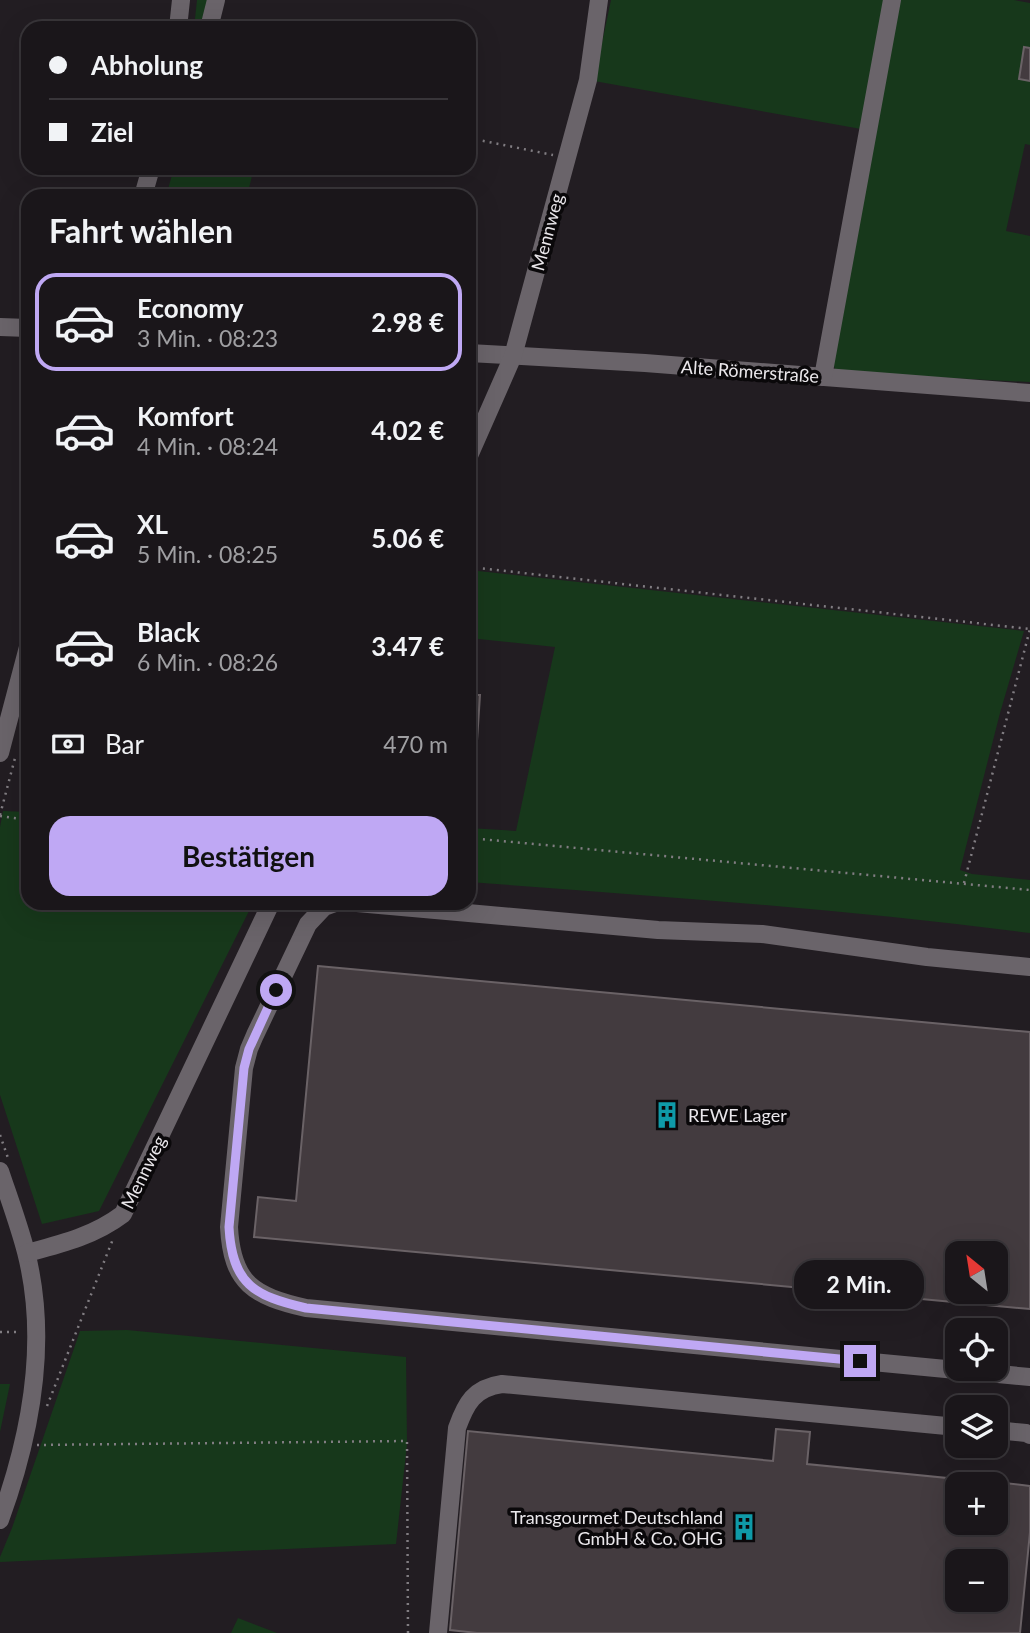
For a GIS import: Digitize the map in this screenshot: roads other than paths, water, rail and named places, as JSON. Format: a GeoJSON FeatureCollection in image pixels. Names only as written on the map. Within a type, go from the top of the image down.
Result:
{"type":"FeatureCollection","features":[{"type":"Feature","properties":{"kind":"street"},"geometry":{"type":"LineString","coordinates":[[179,21],[181,0]]}},
{"type":"Feature","properties":{"kind":"street"},"geometry":{"type":"LineString","coordinates":[[211,21],[216,0]]}},
{"type":"Feature","properties":{"kind":"street","name":"Mennweg"},"geometry":{"type":"LineString","coordinates":[[476,440],[513,356],[588,80],[599,0]]}},
{"type":"Feature","properties":{"kind":"street"},"geometry":{"type":"LineString","coordinates":[[823,377],[892,0]]}},
{"type":"Feature","properties":{"kind":"street"},"geometry":{"type":"LineString","coordinates":[[0,327],[21,328]]}},
{"type":"Feature","properties":{"kind":"street","name":"Alte Römerstraße"},"geometry":{"type":"LineString","coordinates":[[476,353],[659,364],[1030,393]]}},
{"type":"Feature","properties":{"kind":"street"},"geometry":{"type":"LineString","coordinates":[[0,753],[21,674]]}},
{"type":"Feature","properties":{"kind":"street","name":"Mennweg"},"geometry":{"type":"LineString","coordinates":[[27,1253],[80,1238],[110,1224],[123,1214],[268,910]]}},
{"type":"Feature","properties":{"kind":"street"},"geometry":{"type":"LineString","coordinates":[[321,910],[308,924],[255,1035],[244,1068],[229,1227],[230,1246],[238,1272],[261,1294],[279,1302],[306,1308],[1030,1377]]}},
{"type":"Feature","properties":{"kind":"street"},"geometry":{"type":"LineString","coordinates":[[436,910],[657,930],[762,934],[927,957],[1030,967]]}},
{"type":"Feature","properties":{"kind":"street"},"geometry":{"type":"LineString","coordinates":[[0,1171],[27,1253],[36,1306],[37,1332],[32,1408],[0,1520]]}},
{"type":"Feature","properties":{"kind":"street"},"geometry":{"type":"LineString","coordinates":[[438,1633],[457,1428],[464,1409],[472,1398],[490,1386],[502,1384],[945,1426]]}},
{"type":"Feature","properties":{"kind":"street"},"geometry":{"type":"LineString","coordinates":[[1008,1431],[1030,1436]]}},
{"type":"Feature","properties":{"kind":"place","name":"REWE Lager"},"geometry":{"type":"Point","coordinates":[667,1115]}},
{"type":"Feature","properties":{"kind":"place","name":"Transgourmet Deutschland GmbH & Co. OHG"},"geometry":{"type":"Point","coordinates":[744,1527]}}]}
